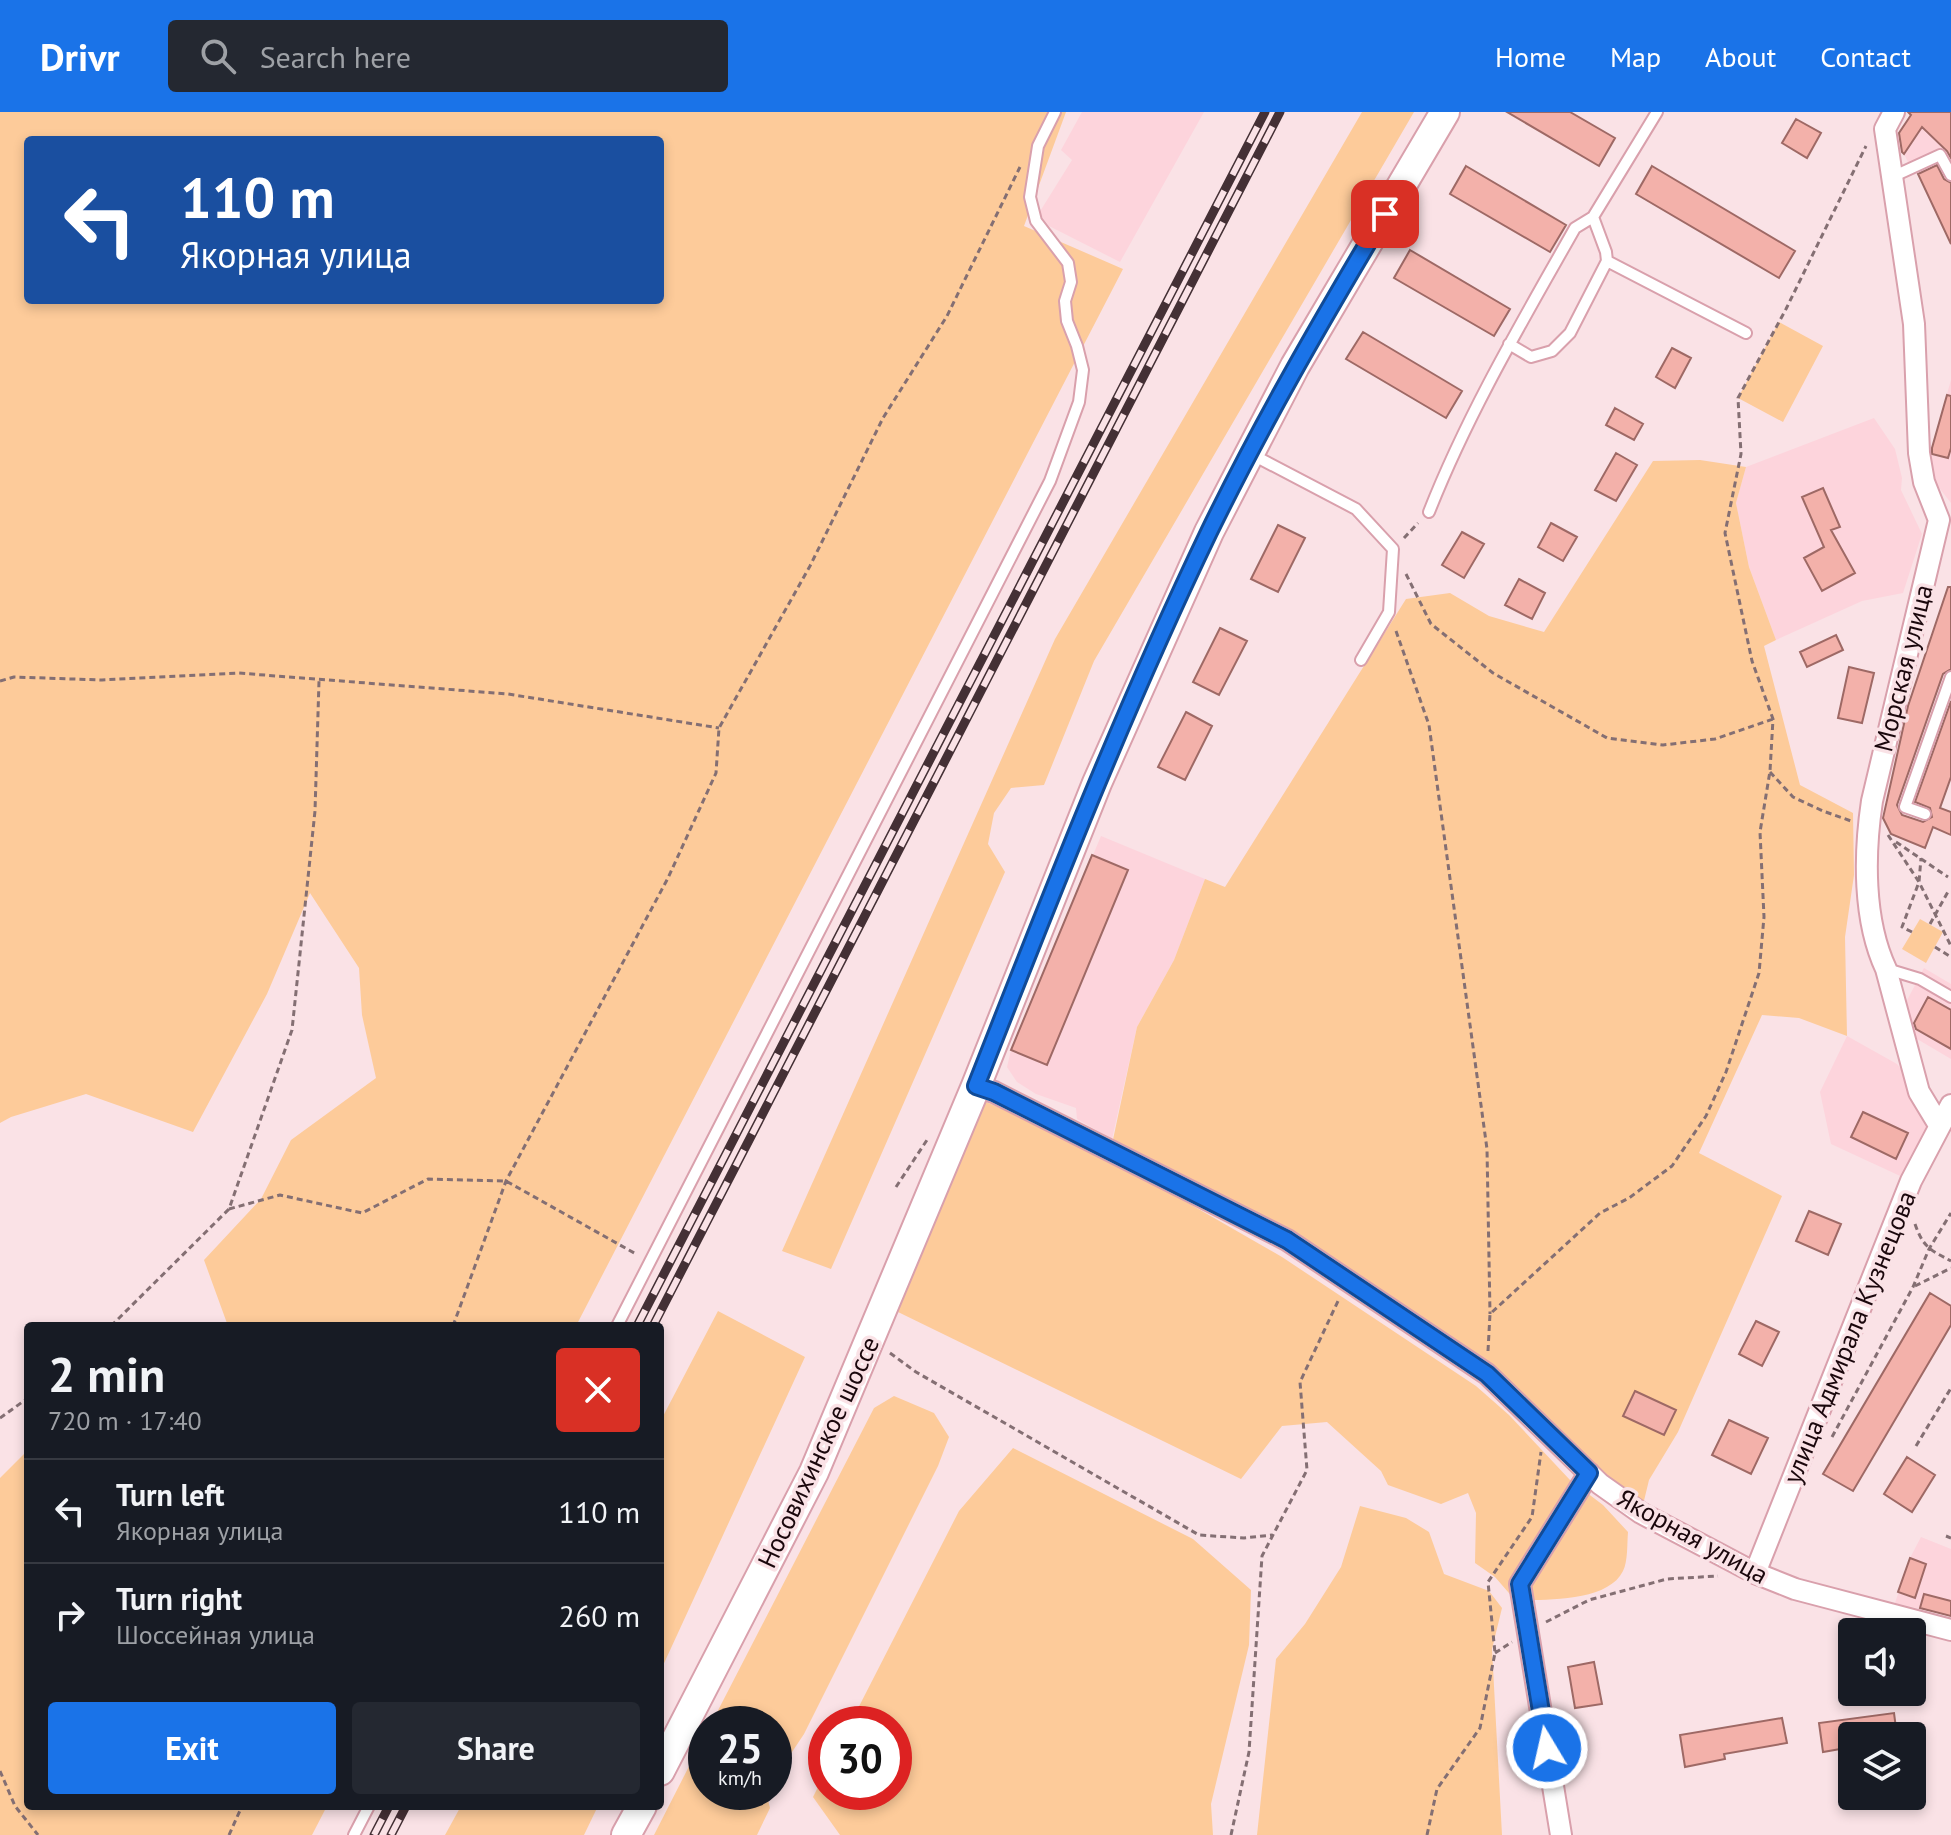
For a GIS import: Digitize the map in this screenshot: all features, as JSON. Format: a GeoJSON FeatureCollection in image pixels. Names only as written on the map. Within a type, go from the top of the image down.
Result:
{"type":"FeatureCollection","features":[{"type":"Feature","properties":{"kind":"main road","name":"Носовихинское шоссе"},"geometry":{"type":"LineString","coordinates":[[664,1763],[814,1472],[870,1339],[946,1127],[976,1086],[1108,756],[1161,635],[1295,366],[1445,112]]}},
{"type":"Feature","properties":{"kind":"main road"},"geometry":{"type":"LineString","coordinates":[[626,1835],[640,1810]]}},
{"type":"Feature","properties":{"kind":"street","name":"Морская улица"},"geometry":{"type":"LineString","coordinates":[[1894,112],[1885,129],[1914,324],[1919,453],[1924,482],[1939,520],[1878,774],[1864,820],[1869,895],[1878,952],[1886,969],[1919,1092],[1939,1125]]}},
{"type":"Feature","properties":{"kind":"street","name":"Якорная улица"},"geometry":{"type":"LineString","coordinates":[[976,1086],[1111,1149],[1287,1240],[1487,1374],[1589,1473],[1641,1513],[1755,1573],[1795,1589],[1951,1630]]}},
{"type":"Feature","properties":{"kind":"street","name":"улица Адмирала Кузнецова"},"geometry":{"type":"LineString","coordinates":[[1755,1573],[1908,1189],[1951,1105]]}},
{"type":"Feature","properties":{"kind":"street"},"geometry":{"type":"LineString","coordinates":[[1561,1835],[1520,1584],[1589,1473]]}},
{"type":"Feature","properties":{"kind":"lane"},"geometry":{"type":"LineString","coordinates":[[619,1322],[1050,481],[1079,402],[1083,370],[1067,321],[1065,301],[1071,282],[1068,263],[1036,221],[1030,197],[1038,146],[1055,112]]}},
{"type":"Feature","properties":{"kind":"lane"},"geometry":{"type":"LineString","coordinates":[[1429,512],[1509,344],[1575,228],[1593,217],[1657,112]]}},
{"type":"Feature","properties":{"kind":"lane"},"geometry":{"type":"LineString","coordinates":[[1892,177],[1940,155],[1951,175]]}},
{"type":"Feature","properties":{"kind":"lane"},"geometry":{"type":"LineString","coordinates":[[1509,344],[1531,357],[1552,351],[1570,333],[1607,261],[1593,217]]}},
{"type":"Feature","properties":{"kind":"lane"},"geometry":{"type":"LineString","coordinates":[[1607,261],[1746,333]]}},
{"type":"Feature","properties":{"kind":"lane"},"geometry":{"type":"LineString","coordinates":[[1249,453],[1356,509],[1393,549],[1389,612],[1361,660]]}},
{"type":"Feature","properties":{"kind":"lane"},"geometry":{"type":"LineString","coordinates":[[1925,814],[1905,807],[1951,677]]}},
{"type":"Feature","properties":{"kind":"lane"},"geometry":{"type":"LineString","coordinates":[[1886,969],[1920,979],[1951,997]]}},
{"type":"Feature","properties":{"kind":"lane"},"geometry":{"type":"LineString","coordinates":[[354,1835],[367,1810]]}},
{"type":"Feature","properties":{"kind":"path"},"geometry":{"type":"LineString","coordinates":[[1490,1314],[1600,1213],[1629,1198],[1672,1166],[1706,1116],[1726,1072],[1759,973],[1764,917],[1760,832],[1770,771],[1773,719],[1752,661],[1725,533],[1741,454],[1738,398],[1786,309],[1869,140]]}},
{"type":"Feature","properties":{"kind":"path"},"geometry":{"type":"LineString","coordinates":[[454,1322],[506,1181],[668,878],[716,773],[719,728],[810,566],[883,418],[947,316],[1022,162],[1038,146]]}},
{"type":"Feature","properties":{"kind":"path"},"geometry":{"type":"LineString","coordinates":[[1429,512],[1393,549],[1431,624],[1493,673],[1607,738],[1663,745],[1715,739],[1773,719]]}},
{"type":"Feature","properties":{"kind":"path"},"geometry":{"type":"LineString","coordinates":[[1389,612],[1429,725],[1487,1149],[1490,1314],[1487,1374]]}},
{"type":"Feature","properties":{"kind":"path"},"geometry":{"type":"LineString","coordinates":[[0,681],[14,677],[102,680],[238,673],[508,694],[719,728]]}},
{"type":"Feature","properties":{"kind":"path"},"geometry":{"type":"LineString","coordinates":[[115,1322],[229,1209],[292,1030],[315,811],[319,681]]}},
{"type":"Feature","properties":{"kind":"path"},"geometry":{"type":"LineString","coordinates":[[1770,771],[1793,797],[1823,811],[1864,820],[1948,877]]}},
{"type":"Feature","properties":{"kind":"path"},"geometry":{"type":"LineString","coordinates":[[1893,840],[1919,882],[1951,946]]}},
{"type":"Feature","properties":{"kind":"path"},"geometry":{"type":"LineString","coordinates":[[1912,932],[1902,927],[1919,882],[1921,858]]}},
{"type":"Feature","properties":{"kind":"path"},"geometry":{"type":"LineString","coordinates":[[1930,924],[1949,890]]}},
{"type":"Feature","properties":{"kind":"path"},"geometry":{"type":"LineString","coordinates":[[1935,947],[1951,957]]}},
{"type":"Feature","properties":{"kind":"path"},"geometry":{"type":"LineString","coordinates":[[896,1187],[946,1127]]}},
{"type":"Feature","properties":{"kind":"path"},"geometry":{"type":"LineString","coordinates":[[229,1209],[280,1195],[362,1213],[428,1179],[506,1181],[650,1262]]}},
{"type":"Feature","properties":{"kind":"path"},"geometry":{"type":"LineString","coordinates":[[1826,1448],[1913,1287],[1929,1249],[1951,1213]]}},
{"type":"Feature","properties":{"kind":"path"},"geometry":{"type":"LineString","coordinates":[[1921,1241],[1951,1261]]}},
{"type":"Feature","properties":{"kind":"path"},"geometry":{"type":"LineString","coordinates":[[1913,1287],[1951,1268]]}},
{"type":"Feature","properties":{"kind":"path"},"geometry":{"type":"LineString","coordinates":[[1231,1835],[1249,1752],[1262,1556],[1307,1470],[1300,1382],[1348,1281]]}},
{"type":"Feature","properties":{"kind":"path"},"geometry":{"type":"LineString","coordinates":[[870,1339],[916,1372],[1199,1535],[1244,1538],[1273,1535]]}},
{"type":"Feature","properties":{"kind":"path"},"geometry":{"type":"LineString","coordinates":[[1916,1446],[1951,1388]]}},
{"type":"Feature","properties":{"kind":"path"},"geometry":{"type":"LineString","coordinates":[[0,1418],[24,1401]]}},
{"type":"Feature","properties":{"kind":"path"},"geometry":{"type":"LineString","coordinates":[[1427,1835],[1437,1789],[1480,1728],[1495,1653],[1488,1582],[1532,1517],[1545,1429]]}},
{"type":"Feature","properties":{"kind":"path"},"geometry":{"type":"LineString","coordinates":[[1495,1653],[1589,1600],[1667,1579],[1755,1573]]}},
{"type":"Feature","properties":{"kind":"path"},"geometry":{"type":"LineString","coordinates":[[0,1771],[15,1806],[38,1835]]}},
{"type":"Feature","properties":{"kind":"path"},"geometry":{"type":"LineString","coordinates":[[229,1835],[240,1810]]}},
{"type":"Feature","properties":{"kind":"shaded area"},"geometry":{"type":"Polygon","coordinates":[[[0,112],[1066,112],[1024,226],[1123,269],[578,1322],[227,1322],[204,1260],[261,1199],[291,1140],[376,1078],[362,1015],[359,968],[310,893],[267,994],[193,1132],[86,1094],[0,1123],[0,112]]]}},
{"type":"Feature","properties":{"kind":"shaded area"},"geometry":{"type":"Polygon","coordinates":[[[1082,112],[1204,112],[1120,262],[1049,226],[1039,213],[1072,160],[1061,150],[1082,112]]]}},
{"type":"Feature","properties":{"kind":"shaded area"},"geometry":{"type":"Polygon","coordinates":[[[1362,112],[1414,112],[1094,661],[1044,785],[1011,788],[994,813],[988,844],[1005,872],[831,1269],[782,1251],[1055,639],[1362,112]]]}},
{"type":"Feature","properties":{"kind":"shaded area"},"geometry":{"type":"Polygon","coordinates":[[[1913,112],[1951,112],[1951,244],[1917,171],[1911,168],[1904,154],[1891,145],[1913,112]]]}},
{"type":"Feature","properties":{"kind":"shaded area"},"geometry":{"type":"Polygon","coordinates":[[[1779,322],[1823,346],[1783,422],[1738,398],[1779,322]]]}},
{"type":"Feature","properties":{"kind":"shaded area"},"geometry":{"type":"Polygon","coordinates":[[[1951,380],[1951,503],[1933,480],[1930,453],[1951,380]]]}},
{"type":"Feature","properties":{"kind":"shaded area"},"geometry":{"type":"Polygon","coordinates":[[[1874,418],[1895,449],[1902,478],[1901,490],[1922,534],[1903,593],[1862,601],[1776,640],[1749,567],[1736,503],[1746,467],[1874,418]]]}},
{"type":"Feature","properties":{"kind":"shaded area"},"geometry":{"type":"Polygon","coordinates":[[[1700,460],[1746,467],[1736,503],[1749,567],[1776,640],[1764,646],[1800,785],[1853,813],[1854,875],[1845,937],[1847,1036],[1799,1018],[1762,1015],[1699,1153],[1782,1196],[1678,1432],[1649,1480],[1641,1513],[1545,1429],[1348,1281],[1111,1149],[1137,1027],[1174,960],[1205,879],[1225,887],[1406,599],[1450,593],[1489,616],[1544,632],[1653,461],[1700,460]]]}},
{"type":"Feature","properties":{"kind":"shaded area"},"geometry":{"type":"Polygon","coordinates":[[[1101,836],[1205,879],[1174,960],[1137,1027],[1112,1139],[1077,1119],[1076,1108],[1036,1094],[1017,1082],[1007,1067],[1011,1050],[1101,836]]]}},
{"type":"Feature","properties":{"kind":"shaded area"},"geometry":{"type":"Polygon","coordinates":[[[1920,919],[1943,932],[1926,963],[1902,949],[1920,919]]]}},
{"type":"Feature","properties":{"kind":"shaded area"},"geometry":{"type":"Polygon","coordinates":[[[1924,968],[1951,984],[1951,1059],[1912,1036],[1904,1006],[1924,968]]]}},
{"type":"Feature","properties":{"kind":"shaded area"},"geometry":{"type":"Polygon","coordinates":[[[1847,1036],[1897,1064],[1939,1125],[1911,1181],[1831,1144],[1820,1092],[1847,1036]]]}},
{"type":"Feature","properties":{"kind":"shaded area"},"geometry":{"type":"Polygon","coordinates":[[[984,1101],[1101,1153],[1282,1257],[1476,1386],[1509,1415],[1570,1480],[1603,1505],[1628,1532],[1623,1571],[1604,1589],[1590,1594],[1558,1599],[1515,1600],[1495,1577],[1475,1563],[1476,1513],[1468,1493],[1441,1504],[1388,1485],[1381,1471],[1327,1422],[1282,1426],[1241,1479],[898,1312],[984,1101]]]}},
{"type":"Feature","properties":{"kind":"shaded area"},"geometry":{"type":"Polygon","coordinates":[[[718,1311],[805,1357],[664,1663],[664,1414],[718,1311]]]}},
{"type":"Feature","properties":{"kind":"shaded area"},"geometry":{"type":"Polygon","coordinates":[[[894,1396],[934,1413],[949,1437],[938,1466],[818,1706],[808,1706],[808,1726],[792,1752],[792,1706],[720,1706],[874,1408],[894,1396]]]}},
{"type":"Feature","properties":{"kind":"shaded area"},"geometry":{"type":"Polygon","coordinates":[[[1013,1448],[1193,1539],[1251,1590],[1249,1645],[1211,1804],[1213,1835],[840,1835],[822,1810],[912,1810],[912,1706],[859,1706],[959,1511],[1013,1448]]]}},
{"type":"Feature","properties":{"kind":"shaded area"},"geometry":{"type":"Polygon","coordinates":[[[24,1454],[24,1810],[325,1810],[312,1835],[0,1835],[0,1478],[24,1454]]]}},
{"type":"Feature","properties":{"kind":"shaded area"},"geometry":{"type":"Polygon","coordinates":[[[1360,1506],[1406,1518],[1429,1532],[1444,1574],[1489,1591],[1502,1608],[1492,1649],[1502,1835],[1257,1835],[1276,1659],[1305,1624],[1341,1567],[1360,1506]]]}},
{"type":"Feature","properties":{"kind":"shaded area"},"geometry":{"type":"Polygon","coordinates":[[[1921,1537],[1951,1549],[1951,1616],[1895,1603],[1910,1558],[1921,1537]]]}},
{"type":"Feature","properties":{"kind":"shaded area"},"geometry":{"type":"Polygon","coordinates":[[[688,1768],[688,1810],[769,1810],[757,1835],[654,1835],[688,1768]]]}},
{"type":"Feature","properties":{"kind":"shaded area"},"geometry":{"type":"Polygon","coordinates":[[[459,1810],[596,1810],[584,1835],[445,1835],[459,1810]]]}},
{"type":"Feature","properties":{"kind":"building"},"geometry":{"type":"Polygon","coordinates":[[[1507,112],[1570,112],[1615,138],[1599,166],[1507,112]]]}},
{"type":"Feature","properties":{"kind":"building"},"geometry":{"type":"Polygon","coordinates":[[[1908,112],[1951,112],[1951,158],[1922,127],[1904,154],[1902,152],[1899,133],[1911,115],[1908,112]]]}},
{"type":"Feature","properties":{"kind":"building"},"geometry":{"type":"Polygon","coordinates":[[[1796,119],[1821,133],[1807,158],[1782,143],[1796,119]]]}},
{"type":"Feature","properties":{"kind":"building"},"geometry":{"type":"Polygon","coordinates":[[[1937,165],[1944,179],[1951,183],[1951,244],[1918,174],[1937,165]]]}},
{"type":"Feature","properties":{"kind":"building"},"geometry":{"type":"Polygon","coordinates":[[[1466,166],[1566,225],[1550,252],[1450,194],[1466,166]]]}},
{"type":"Feature","properties":{"kind":"building"},"geometry":{"type":"Polygon","coordinates":[[[1652,166],[1795,251],[1779,278],[1636,194],[1652,166]]]}},
{"type":"Feature","properties":{"kind":"building"},"geometry":{"type":"Polygon","coordinates":[[[1410,250],[1510,309],[1494,336],[1394,278],[1410,250]]]}},
{"type":"Feature","properties":{"kind":"building"},"geometry":{"type":"Polygon","coordinates":[[[1363,332],[1462,391],[1446,418],[1346,359],[1363,332]]]}},
{"type":"Feature","properties":{"kind":"building"},"geometry":{"type":"Polygon","coordinates":[[[1672,348],[1691,358],[1675,388],[1656,377],[1672,348]]]}},
{"type":"Feature","properties":{"kind":"building"},"geometry":{"type":"Polygon","coordinates":[[[1947,395],[1951,396],[1951,448],[1948,458],[1932,454],[1947,395]]]}},
{"type":"Feature","properties":{"kind":"building"},"geometry":{"type":"Polygon","coordinates":[[[1615,408],[1643,424],[1634,440],[1606,425],[1615,408]]]}},
{"type":"Feature","properties":{"kind":"building"},"geometry":{"type":"Polygon","coordinates":[[[1616,453],[1637,465],[1616,501],[1595,490],[1616,453]]]}},
{"type":"Feature","properties":{"kind":"building"},"geometry":{"type":"Polygon","coordinates":[[[1823,488],[1840,527],[1831,530],[1855,573],[1822,591],[1804,558],[1824,547],[1802,497],[1823,488]]]}},
{"type":"Feature","properties":{"kind":"building"},"geometry":{"type":"Polygon","coordinates":[[[1551,523],[1577,537],[1563,561],[1538,547],[1551,523]]]}},
{"type":"Feature","properties":{"kind":"building"},"geometry":{"type":"Polygon","coordinates":[[[1278,525],[1305,538],[1278,592],[1251,579],[1278,525]]]}},
{"type":"Feature","properties":{"kind":"building"},"geometry":{"type":"Polygon","coordinates":[[[1462,532],[1484,544],[1464,578],[1442,565],[1462,532]]]}},
{"type":"Feature","properties":{"kind":"building"},"geometry":{"type":"Polygon","coordinates":[[[1519,579],[1545,593],[1532,619],[1505,605],[1519,579]]]}},
{"type":"Feature","properties":{"kind":"building"},"geometry":{"type":"Polygon","coordinates":[[[1948,587],[1951,587],[1951,669],[1943,674],[1897,805],[1902,815],[1923,822],[1932,817],[1930,808],[1915,802],[1951,701],[1951,777],[1940,808],[1951,812],[1951,835],[1933,827],[1925,848],[1891,834],[1883,818],[1908,706],[1948,587]]]}},
{"type":"Feature","properties":{"kind":"building"},"geometry":{"type":"Polygon","coordinates":[[[1220,628],[1247,641],[1219,695],[1193,682],[1220,628]]]}},
{"type":"Feature","properties":{"kind":"building"},"geometry":{"type":"Polygon","coordinates":[[[1836,635],[1843,650],[1807,667],[1800,652],[1836,635]]]}},
{"type":"Feature","properties":{"kind":"building"},"geometry":{"type":"Polygon","coordinates":[[[1849,667],[1874,673],[1862,723],[1838,718],[1849,667]]]}},
{"type":"Feature","properties":{"kind":"building"},"geometry":{"type":"Polygon","coordinates":[[[1186,712],[1212,726],[1185,780],[1158,767],[1186,712]]]}},
{"type":"Feature","properties":{"kind":"building"},"geometry":{"type":"Polygon","coordinates":[[[1092,855],[1128,870],[1047,1065],[1011,1050],[1092,855]]]}},
{"type":"Feature","properties":{"kind":"building"},"geometry":{"type":"Polygon","coordinates":[[[1928,997],[1951,1010],[1951,1049],[1916,1029],[1914,1023],[1928,997]]]}},
{"type":"Feature","properties":{"kind":"building"},"geometry":{"type":"Polygon","coordinates":[[[1863,1112],[1908,1133],[1896,1159],[1851,1137],[1863,1112]]]}},
{"type":"Feature","properties":{"kind":"building"},"geometry":{"type":"Polygon","coordinates":[[[1809,1211],[1841,1224],[1828,1255],[1796,1241],[1809,1211]]]}},
{"type":"Feature","properties":{"kind":"building"},"geometry":{"type":"Polygon","coordinates":[[[1930,1293],[1951,1306],[1951,1325],[1853,1491],[1823,1474],[1930,1293]]]}},
{"type":"Feature","properties":{"kind":"building"},"geometry":{"type":"Polygon","coordinates":[[[1756,1321],[1779,1332],[1762,1366],[1739,1354],[1756,1321]]]}},
{"type":"Feature","properties":{"kind":"building"},"geometry":{"type":"Polygon","coordinates":[[[1635,1391],[1676,1410],[1664,1435],[1623,1416],[1635,1391]]]}},
{"type":"Feature","properties":{"kind":"building"},"geometry":{"type":"Polygon","coordinates":[[[1729,1420],[1768,1438],[1751,1474],[1712,1455],[1729,1420]]]}},
{"type":"Feature","properties":{"kind":"building"},"geometry":{"type":"Polygon","coordinates":[[[1907,1457],[1935,1475],[1912,1512],[1884,1494],[1907,1457]]]}},
{"type":"Feature","properties":{"kind":"building"},"geometry":{"type":"Polygon","coordinates":[[[1910,1558],[1926,1564],[1915,1598],[1898,1592],[1910,1558]]]}},
{"type":"Feature","properties":{"kind":"building"},"geometry":{"type":"Polygon","coordinates":[[[1924,1594],[1951,1601],[1951,1616],[1920,1608],[1924,1594]]]}},
{"type":"Feature","properties":{"kind":"building"},"geometry":{"type":"Polygon","coordinates":[[[1594,1662],[1602,1704],[1575,1708],[1568,1667],[1594,1662]]]}},
{"type":"Feature","properties":{"kind":"building"},"geometry":{"type":"Polygon","coordinates":[[[1894,1713],[1895,1722],[1838,1722],[1838,1749],[1823,1752],[1819,1723],[1894,1713]]]}},
{"type":"Feature","properties":{"kind":"building"},"geometry":{"type":"Polygon","coordinates":[[[1782,1718],[1787,1743],[1724,1754],[1725,1759],[1685,1767],[1680,1735],[1782,1718]]]}},
{"type":"Feature","properties":{"kind":"railway"},"geometry":{"type":"LineString","coordinates":[[639,1322],[1265,112]]}},
{"type":"Feature","properties":{"kind":"railway"},"geometry":{"type":"LineString","coordinates":[[655,1322],[1280,112]]}},
{"type":"Feature","properties":{"kind":"railway"},"geometry":{"type":"LineString","coordinates":[[374,1835],[387,1810]]}},
{"type":"Feature","properties":{"kind":"railway"},"geometry":{"type":"LineString","coordinates":[[391,1835],[404,1810]]}},
{"type":"Feature","properties":{"kind":"route"},"geometry":{"type":"LineString","coordinates":[[1385,214],[1295,366],[1209,532],[1097,783],[976,1086],[1111,1149],[1287,1240],[1487,1374],[1589,1473],[1520,1584],[1547,1748]]}}]}
